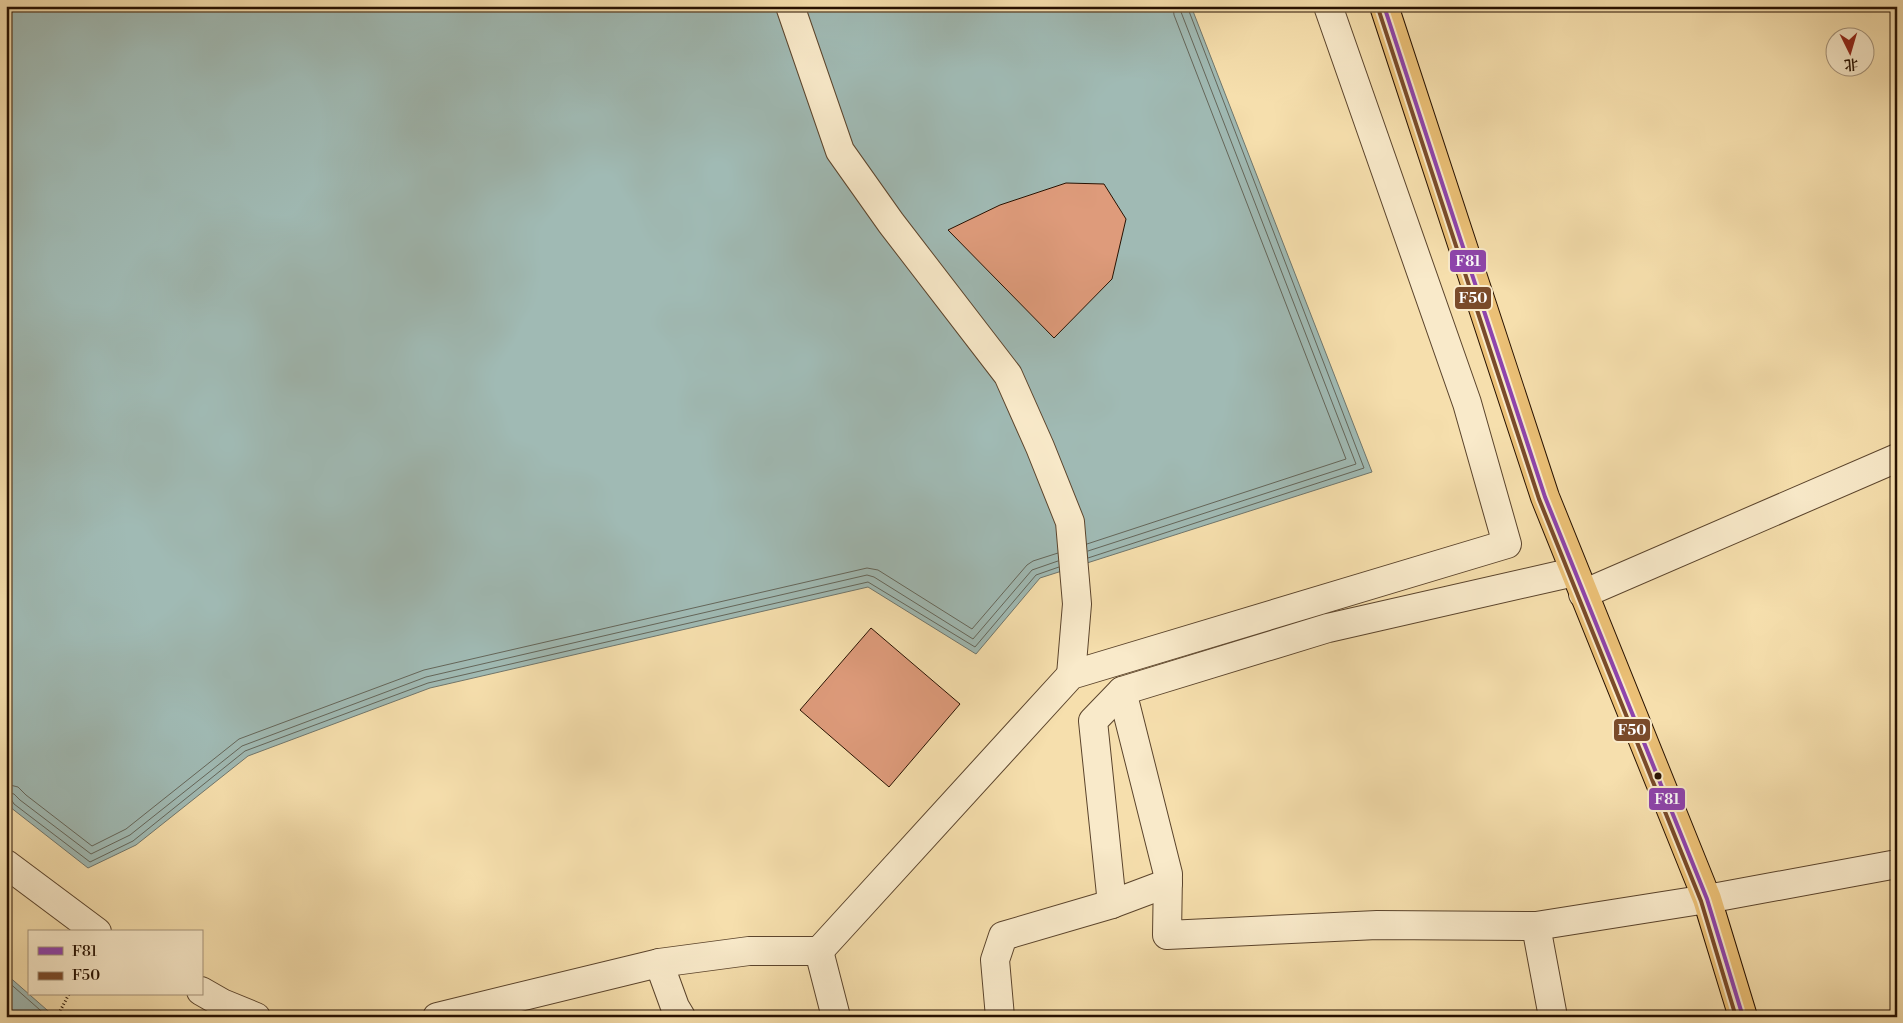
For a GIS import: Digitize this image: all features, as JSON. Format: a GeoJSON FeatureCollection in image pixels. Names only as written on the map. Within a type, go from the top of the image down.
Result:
{"type":"FeatureCollection","features":[{"type":"Feature","properties":{"kind":"main road"},"geometry":{"type":"LineString","coordinates":[[1384,6],[1545,497],[1707,899],[1743,1017]]}},
{"type":"Feature","properties":{"kind":"street"},"geometry":{"type":"LineString","coordinates":[[790,6],[840,150],[891,223],[1008,375],[1040,447],[1070,522],[1077,604],[1070,675]]}},
{"type":"Feature","properties":{"kind":"street"},"geometry":{"type":"LineString","coordinates":[[437,1017],[491,1010],[659,962],[748,951],[819,951],[1070,675],[1507,544],[1467,403],[1328,6]]}},
{"type":"Feature","properties":{"kind":"street"},"geometry":{"type":"LineString","coordinates":[[1112,904],[1094,721],[1122,691],[1328,628],[1579,583],[1897,458]]}},
{"type":"Feature","properties":{"kind":"street"},"geometry":{"type":"LineString","coordinates":[[1122,691],[1168,874],[1166,935],[1377,925],[1536,926],[1707,899],[1897,864]]}},
{"type":"Feature","properties":{"kind":"street"},"geometry":{"type":"LineString","coordinates":[[6,864],[94,930]]}},
{"type":"Feature","properties":{"kind":"street"},"geometry":{"type":"LineString","coordinates":[[1000,1017],[995,960],[1004,936],[1112,904],[1168,883]]}},
{"type":"Feature","properties":{"kind":"street"},"geometry":{"type":"LineString","coordinates":[[1536,926],[1553,1017]]}},
{"type":"Feature","properties":{"kind":"street"},"geometry":{"type":"LineString","coordinates":[[819,951],[836,1017]]}},
{"type":"Feature","properties":{"kind":"street"},"geometry":{"type":"LineString","coordinates":[[659,962],[675,1007],[681,1017]]}},
{"type":"Feature","properties":{"kind":"street"},"geometry":{"type":"LineString","coordinates":[[202,992],[222,1003],[256,1017]]}},
{"type":"Feature","properties":{"kind":"path"},"geometry":{"type":"LineString","coordinates":[[57,1017],[67,996]]}},
{"type":"Feature","properties":{"kind":"water"},"geometry":{"type":"Polygon","coordinates":[[[6,6],[1191,6],[1372,472],[1040,578],[976,654],[868,587],[430,688],[248,756],[136,845],[88,868],[10,807],[6,797],[6,6]]]}},
{"type":"Feature","properties":{"kind":"water"},"geometry":{"type":"Polygon","coordinates":[[[6,974],[28,993],[28,996],[31,996],[55,1017],[6,1017],[6,974]]]}},
{"type":"Feature","properties":{"kind":"building"},"geometry":{"type":"Polygon","coordinates":[[[1066,183],[1104,184],[1126,219],[1112,279],[1054,338],[948,230],[1000,205],[1066,183]]]}},
{"type":"Feature","properties":{"kind":"building"},"geometry":{"type":"Polygon","coordinates":[[[871,628],[960,704],[889,787],[800,710],[871,628]]]}},
{"type":"Feature","properties":{"kind":"transit line","name":"F81"},"geometry":{"type":"LineString","coordinates":[[1384,6],[1545,497],[1707,899],[1743,1017]]}},
{"type":"Feature","properties":{"kind":"transit line","name":"F50"},"geometry":{"type":"LineString","coordinates":[[1378,8],[1539,499],[1701,901],[1736,1017]]}}]}
